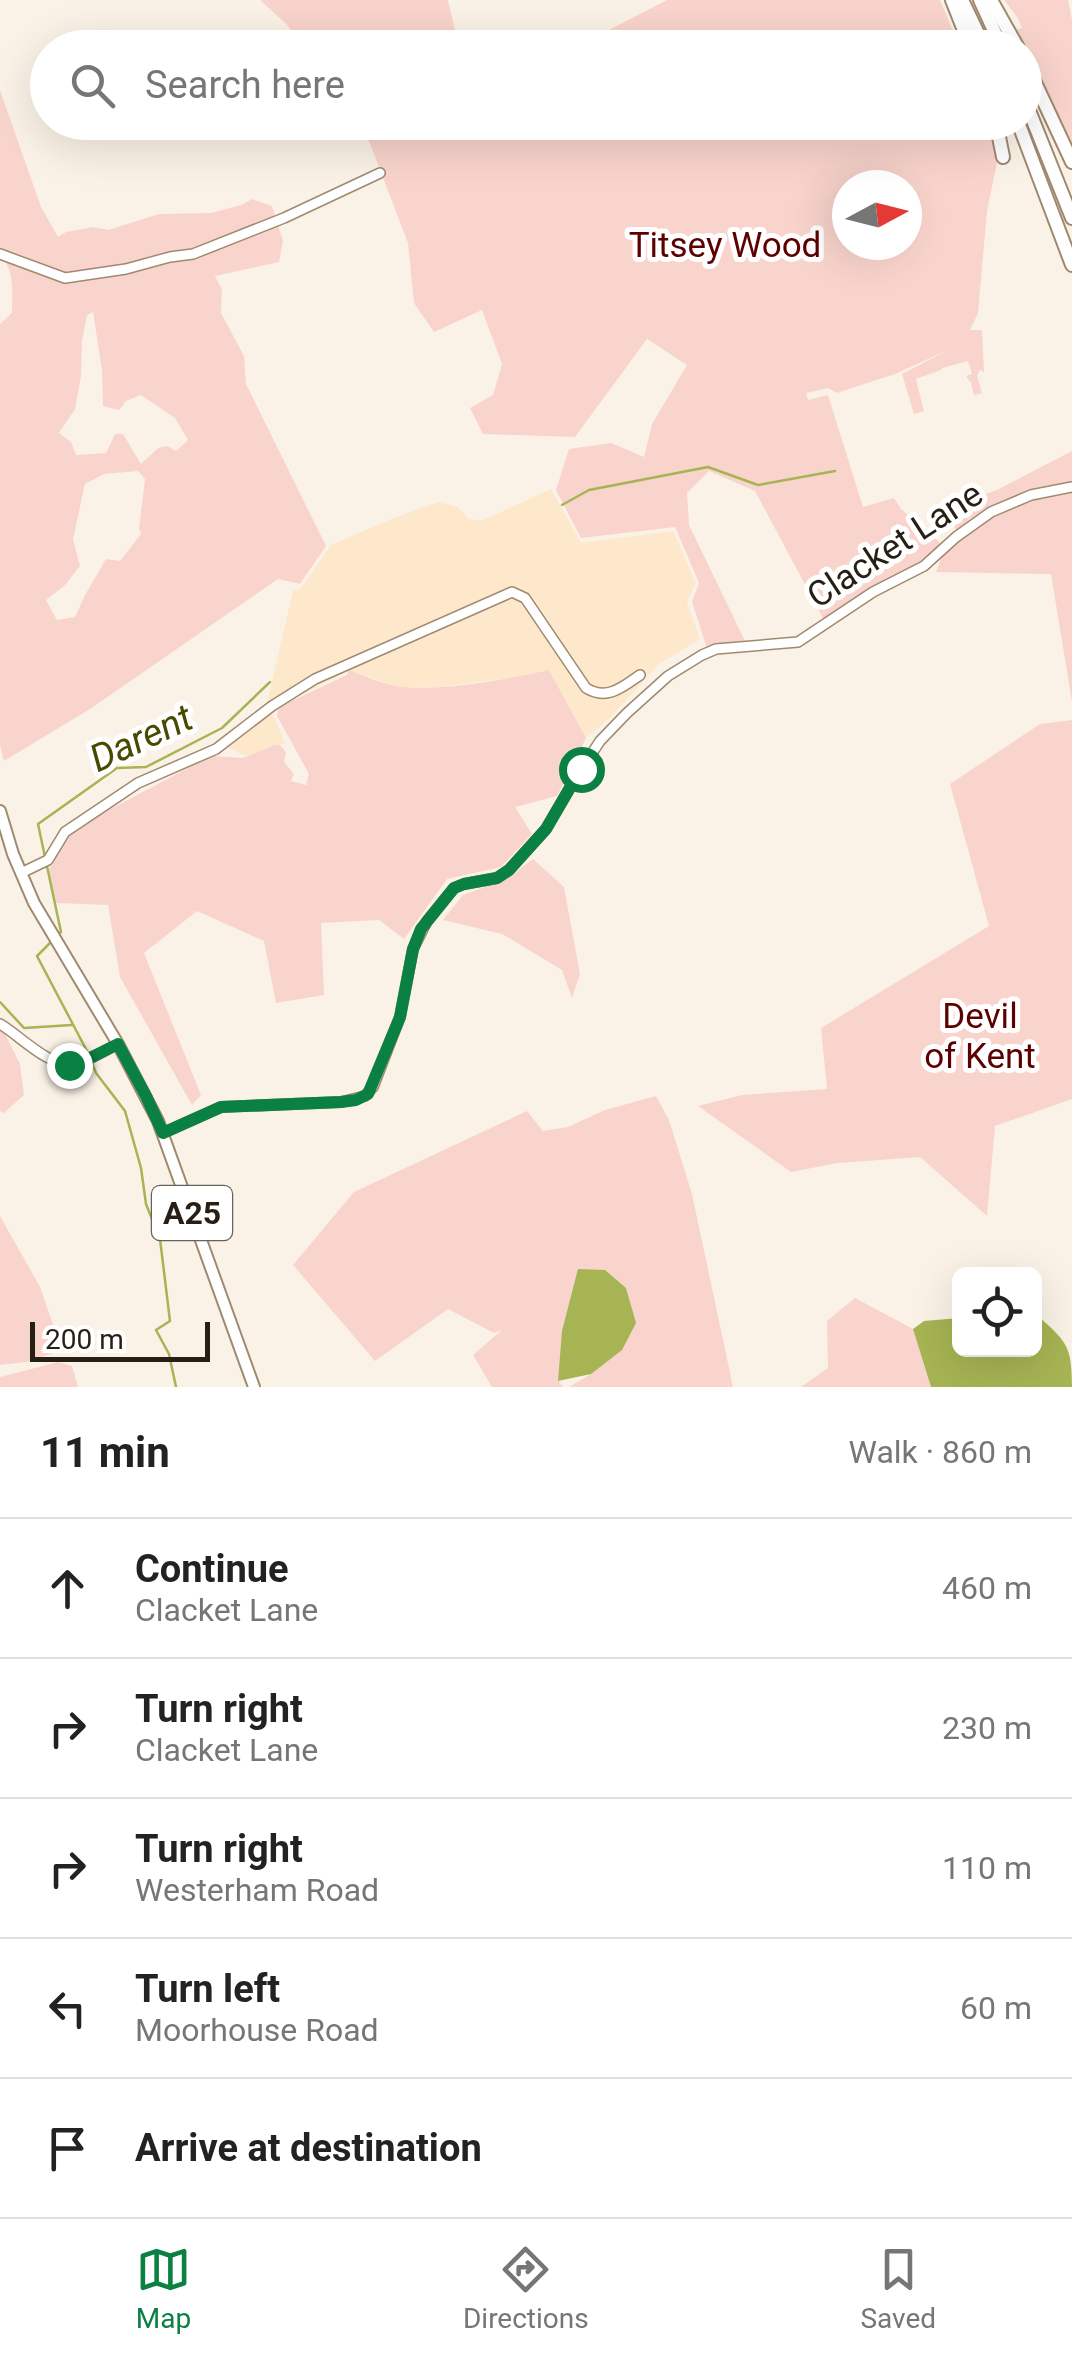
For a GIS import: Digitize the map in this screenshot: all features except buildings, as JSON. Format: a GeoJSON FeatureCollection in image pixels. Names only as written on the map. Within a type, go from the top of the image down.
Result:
{"type":"FeatureCollection","features":[{"type":"Feature","properties":{"kind":"highway"},"geometry":{"type":"LineString","coordinates":[[952,0],[964,30]]}},
{"type":"Feature","properties":{"kind":"highway"},"geometry":{"type":"LineString","coordinates":[[962,0],[976,30]]}},
{"type":"Feature","properties":{"kind":"highway"},"geometry":{"type":"LineString","coordinates":[[980,0],[994,30]]}},
{"type":"Feature","properties":{"kind":"highway"},"geometry":{"type":"LineString","coordinates":[[992,0],[1008,30]]}},
{"type":"Feature","properties":{"kind":"highway"},"geometry":{"type":"LineString","coordinates":[[1042,94],[1072,162]]}},
{"type":"Feature","properties":{"kind":"highway"},"geometry":{"type":"LineString","coordinates":[[1000,140],[1003,158]]}},
{"type":"Feature","properties":{"kind":"highway"},"geometry":{"type":"LineString","coordinates":[[1025,140],[1072,265]]}},
{"type":"Feature","properties":{"kind":"highway"},"geometry":{"type":"LineString","coordinates":[[1041,140],[1072,218]]}},
{"type":"Feature","properties":{"kind":"main road","name":"A25"},"geometry":{"type":"LineString","coordinates":[[0,811],[21,872],[54,939],[118,1044],[163,1133],[254,1387]]}},
{"type":"Feature","properties":{"kind":"street"},"geometry":{"type":"LineString","coordinates":[[0,254],[65,278],[126,269],[193,254],[284,218],[380,173]]}},
{"type":"Feature","properties":{"kind":"street","name":"Clacket Lane"},"geometry":{"type":"LineString","coordinates":[[163,1133],[221,1107],[341,1102],[364,1096],[373,1086],[400,1017],[413,949],[427,921],[454,888],[497,878],[509,870],[546,829],[596,747],[668,676],[710,651],[798,642],[873,592],[924,566],[991,512],[1031,496],[1072,487]]}},
{"type":"Feature","properties":{"kind":"street"},"geometry":{"type":"LineString","coordinates":[[21,872],[48,860],[65,832],[138,783],[216,749],[272,706],[316,679],[512,592],[525,598],[592,692],[610,694],[640,675]]}},
{"type":"Feature","properties":{"kind":"street"},"geometry":{"type":"LineString","coordinates":[[0,1024],[42,1054],[69,1065],[118,1044]]}},
{"type":"Feature","properties":{"kind":"shaded area"},"geometry":{"type":"Polygon","coordinates":[[[551,489],[581,543],[673,531],[696,583],[687,602],[700,639],[658,665],[612,716],[586,738],[549,670],[437,687],[399,687],[350,670],[271,710],[285,743],[246,756],[215,741],[267,703],[293,591],[300,589],[331,545],[438,502],[458,507],[468,518],[481,521],[551,489]]]}},
{"type":"Feature","properties":{"kind":"shaded area"},"geometry":{"type":"Polygon","coordinates":[[[578,1269],[605,1270],[626,1288],[636,1323],[622,1350],[591,1374],[558,1381],[562,1331],[578,1269]]]}},
{"type":"Feature","properties":{"kind":"shaded area"},"geometry":{"type":"Polygon","coordinates":[[[952,1319],[952,1357],[1042,1357],[1042,1320],[1065,1344],[1071,1361],[1072,1387],[931,1387],[913,1329],[924,1321],[952,1319]]]}},
{"type":"Feature","properties":{"kind":"green space"},"geometry":{"type":"Polygon","coordinates":[[[260,0],[448,0],[455,30],[291,30],[260,0]]]}},
{"type":"Feature","properties":{"kind":"green space"},"geometry":{"type":"Polygon","coordinates":[[[667,0],[940,0],[953,30],[609,30],[667,0]]]}},
{"type":"Feature","properties":{"kind":"green space"},"geometry":{"type":"Polygon","coordinates":[[[1004,0],[1068,0],[1072,20],[1072,148],[1042,81],[1042,30],[1015,30],[1022,28],[1004,0]]]}},
{"type":"Feature","properties":{"kind":"green space"},"geometry":{"type":"Polygon","coordinates":[[[0,90],[41,207],[58,237],[93,227],[108,230],[159,214],[211,213],[252,199],[272,206],[283,241],[279,262],[215,276],[222,290],[221,313],[244,356],[246,384],[326,546],[300,584],[278,579],[90,709],[4,761],[0,745],[0,324],[12,313],[12,297],[10,275],[0,254],[0,90]],[[93,312],[87,315],[82,341],[75,409],[59,433],[71,442],[76,455],[106,453],[115,434],[123,434],[141,464],[158,448],[167,446],[176,451],[188,440],[175,418],[141,395],[126,401],[119,410],[103,406],[93,312]],[[138,471],[104,474],[85,484],[73,539],[80,566],[46,600],[57,620],[75,617],[106,559],[120,561],[141,534],[145,479],[138,471]]]}},
{"type":"Feature","properties":{"kind":"green space","name":"Titsey Wood"},"geometry":{"type":"Polygon","coordinates":[[[369,140],[994,140],[998,158],[987,211],[978,313],[970,330],[982,330],[984,372],[980,370],[977,375],[982,393],[974,395],[966,376],[972,374],[968,361],[942,368],[916,379],[924,411],[914,414],[902,374],[950,349],[895,374],[837,393],[828,388],[806,393],[808,400],[828,395],[863,507],[894,498],[901,509],[945,547],[995,508],[969,519],[956,532],[949,507],[997,490],[1072,451],[1072,483],[1044,488],[1018,499],[1072,487],[1072,702],[1051,574],[936,572],[944,551],[825,622],[755,491],[709,471],[687,493],[689,525],[745,641],[709,655],[692,602],[699,583],[675,527],[581,538],[556,490],[569,449],[611,443],[644,457],[652,424],[687,365],[647,339],[575,437],[483,434],[470,408],[493,395],[502,364],[482,310],[434,332],[414,303],[408,243],[369,140]]]}},
{"type":"Feature","properties":{"kind":"green space"},"geometry":{"type":"Polygon","coordinates":[[[349,670],[389,684],[418,688],[549,670],[586,738],[557,796],[515,807],[532,834],[501,867],[447,879],[404,939],[379,920],[321,923],[324,995],[276,1003],[264,941],[197,911],[144,953],[201,1095],[192,1105],[120,977],[108,905],[56,903],[48,872],[67,832],[211,756],[243,758],[280,745],[286,752],[284,762],[294,774],[291,781],[306,785],[309,774],[277,716],[279,707],[347,675],[349,670]]]}},
{"type":"Feature","properties":{"kind":"green space","name":"Devil of Kent"},"geometry":{"type":"Polygon","coordinates":[[[1072,720],[1072,1099],[995,1126],[987,1216],[920,1157],[838,1163],[791,1172],[698,1106],[742,1095],[827,1089],[821,1028],[989,926],[950,784],[1040,724],[1072,720]]]}},
{"type":"Feature","properties":{"kind":"green space"},"geometry":{"type":"Polygon","coordinates":[[[533,859],[564,887],[580,974],[572,998],[562,970],[502,934],[443,920],[463,895],[507,879],[533,859]]]}},
{"type":"Feature","properties":{"kind":"green space"},"geometry":{"type":"Polygon","coordinates":[[[0,1024],[20,1064],[24,1095],[4,1113],[0,1111],[0,1024]]]}},
{"type":"Feature","properties":{"kind":"green space"},"geometry":{"type":"Polygon","coordinates":[[[656,1096],[669,1120],[692,1194],[733,1387],[569,1387],[591,1374],[558,1380],[563,1387],[492,1387],[473,1355],[502,1330],[494,1333],[448,1309],[375,1361],[293,1265],[354,1192],[527,1111],[543,1131],[568,1127],[605,1110],[656,1096]]]}},
{"type":"Feature","properties":{"kind":"green space"},"geometry":{"type":"Polygon","coordinates":[[[0,1216],[40,1287],[62,1350],[27,1362],[0,1365],[0,1216]]]}},
{"type":"Feature","properties":{"kind":"green space"},"geometry":{"type":"Polygon","coordinates":[[[855,1298],[913,1329],[931,1387],[801,1387],[828,1368],[827,1321],[855,1298]]]}},
{"type":"Feature","properties":{"kind":"green space"},"geometry":{"type":"Polygon","coordinates":[[[58,1362],[72,1366],[78,1387],[0,1387],[0,1377],[58,1362]]]}},
{"type":"Feature","properties":{"kind":"waterway","name":"Darent"},"geometry":{"type":"LineString","coordinates":[[562,505],[589,490],[708,467],[758,485],[835,471]]}},
{"type":"Feature","properties":{"kind":"waterway","name":"Darent"},"geometry":{"type":"LineString","coordinates":[[56,936],[61,932],[38,824],[117,768],[146,767],[222,728],[270,682]]}},
{"type":"Feature","properties":{"kind":"waterway","name":"Darent"},"geometry":{"type":"LineString","coordinates":[[51,942],[37,956],[88,1053]]}},
{"type":"Feature","properties":{"kind":"waterway"},"geometry":{"type":"LineString","coordinates":[[0,1002],[24,1028],[72,1025]]}},
{"type":"Feature","properties":{"kind":"waterway","name":"Darent"},"geometry":{"type":"LineString","coordinates":[[92,1063],[125,1111],[141,1168],[146,1204],[160,1239],[170,1321],[156,1330],[169,1354],[176,1387]]}},
{"type":"Feature","properties":{"kind":"route"},"geometry":{"type":"LineString","coordinates":[[69,1065],[118,1044],[163,1133],[221,1107],[341,1102],[368,1094],[400,1017],[413,949],[421,929],[454,888],[497,878],[509,870],[556,815],[581,769]]}}]}
